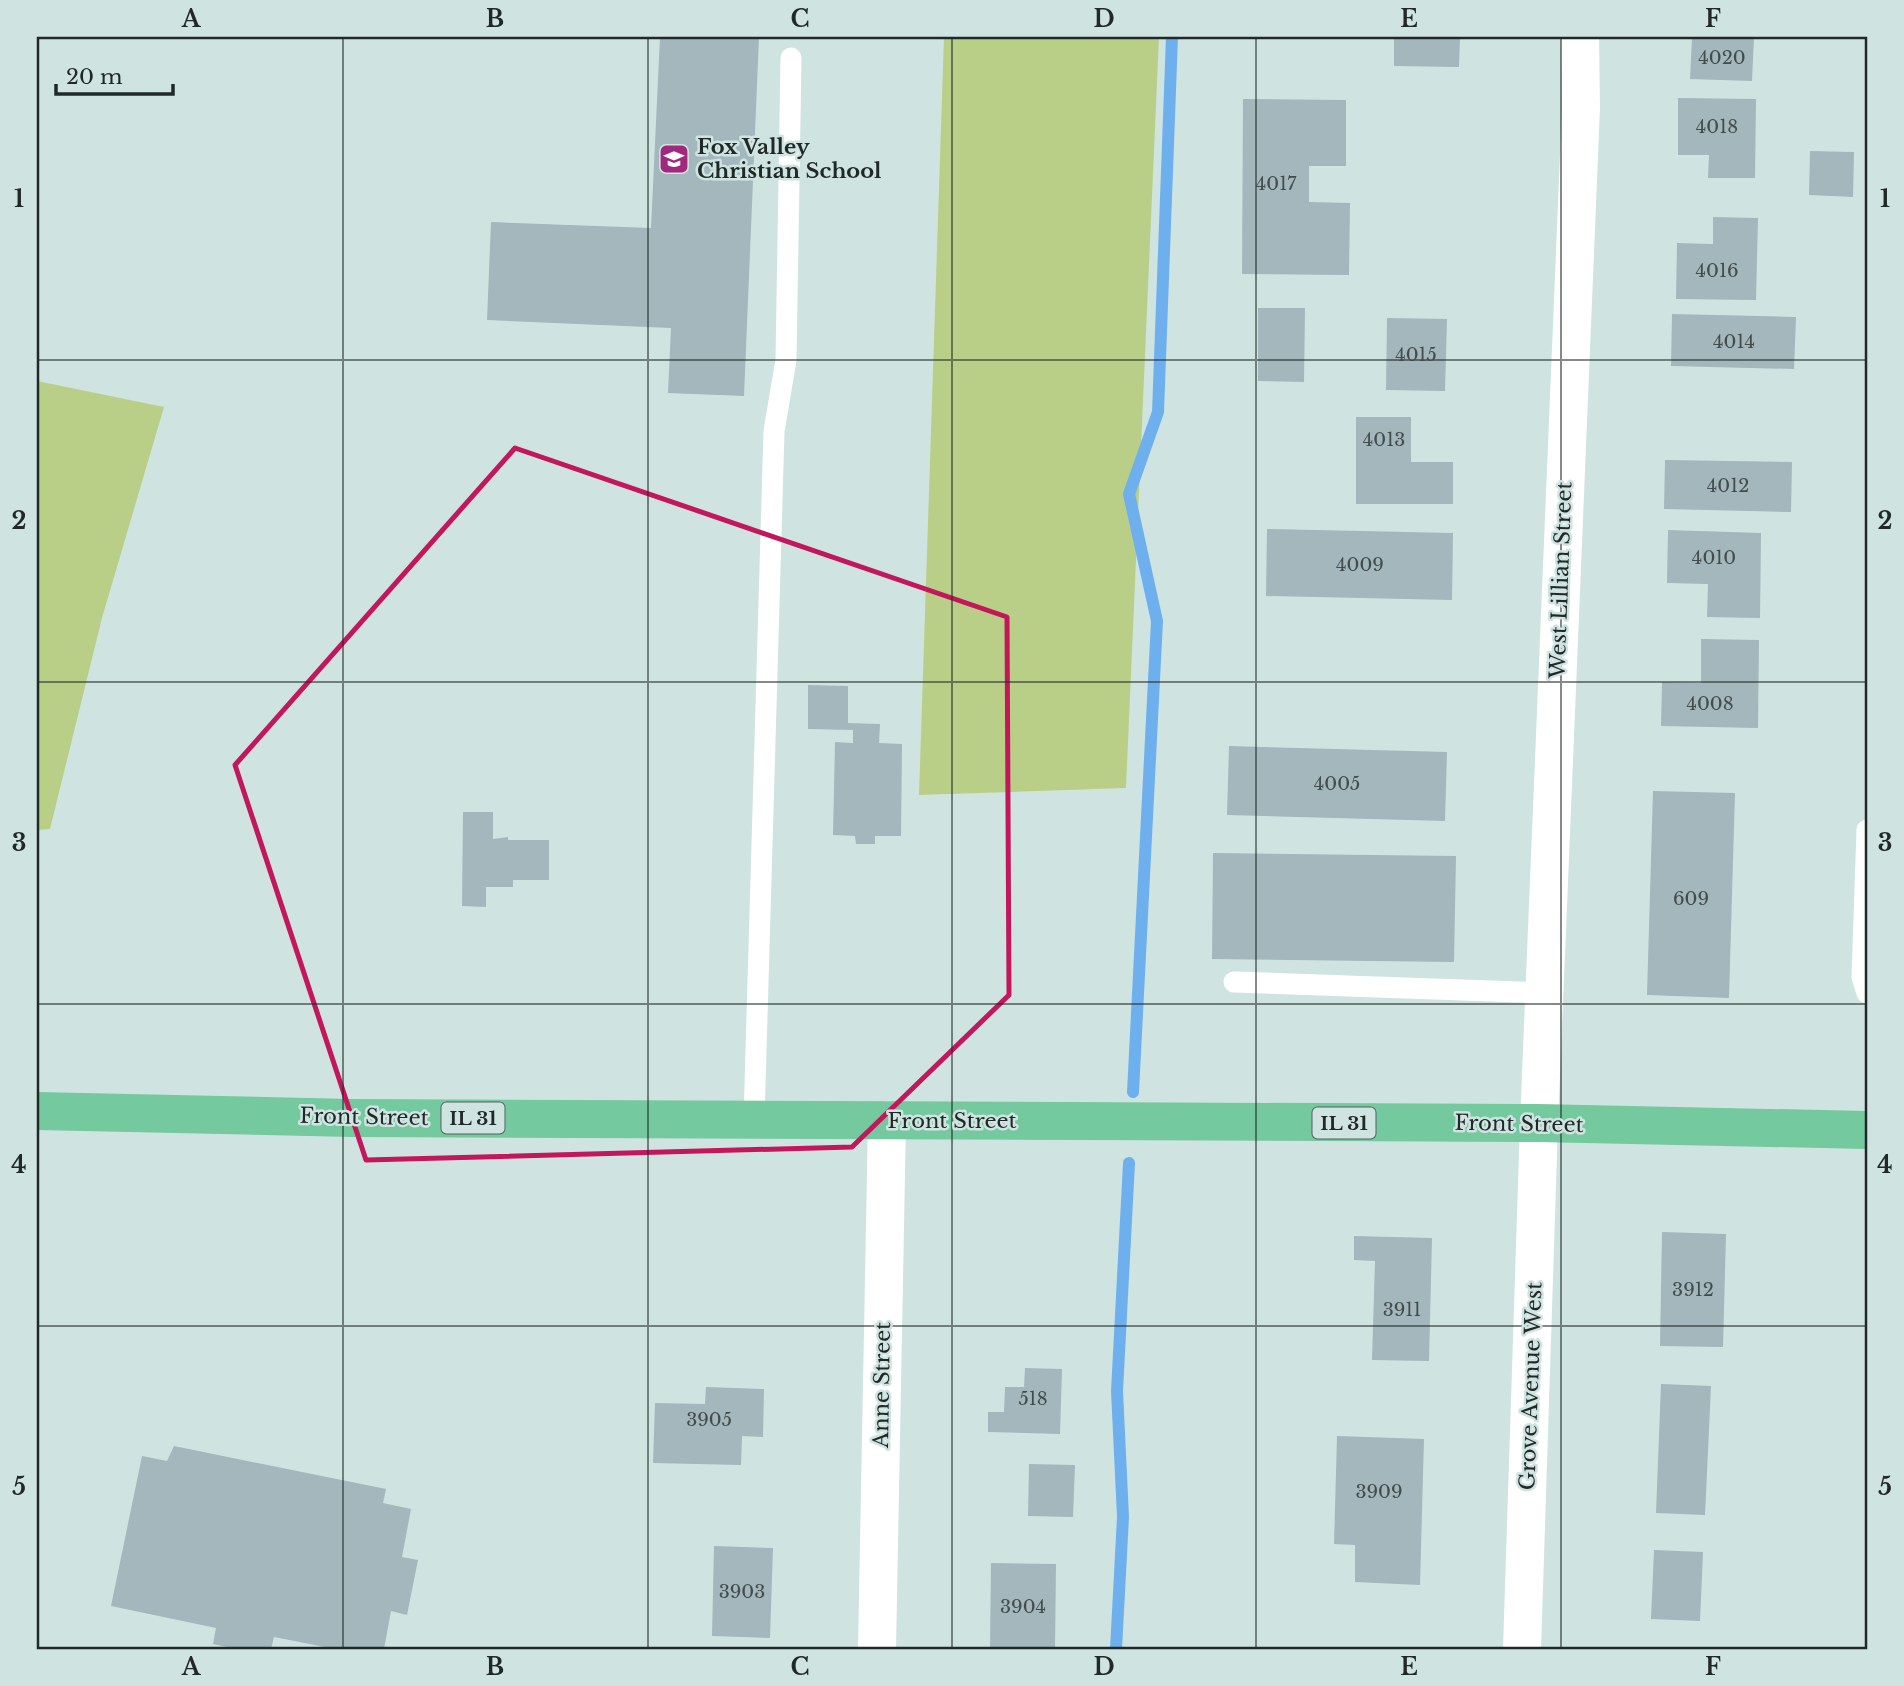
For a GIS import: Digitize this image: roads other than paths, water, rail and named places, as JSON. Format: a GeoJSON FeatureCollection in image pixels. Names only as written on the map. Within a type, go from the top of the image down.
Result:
{"type":"FeatureCollection","features":[{"type":"Feature","properties":{"kind":"main road","name":"Front Street"},"geometry":{"type":"LineString","coordinates":[[37,1111],[352,1118],[1539,1123],[1867,1130]]}},
{"type":"Feature","properties":{"kind":"street","name":"West Lillian Street"},"geometry":{"type":"LineString","coordinates":[[1539,1123],[1581,107],[1580,37]]}},
{"type":"Feature","properties":{"kind":"street","name":"Anne Street"},"geometry":{"type":"LineString","coordinates":[[877,1649],[887,1120]]}},
{"type":"Feature","properties":{"kind":"street","name":"Grove Avenue West"},"geometry":{"type":"LineString","coordinates":[[1522,1649],[1539,1123]]}},
{"type":"Feature","properties":{"kind":"lane"},"geometry":{"type":"LineString","coordinates":[[754,1120],[774,431],[786,359],[791,58]]}},
{"type":"Feature","properties":{"kind":"lane"},"geometry":{"type":"LineString","coordinates":[[1867,830],[1862,978],[1867,993]]}},
{"type":"Feature","properties":{"kind":"lane"},"geometry":{"type":"LineString","coordinates":[[1234,982],[1545,993]]}},
{"type":"Feature","properties":{"kind":"waterway"},"geometry":{"type":"LineString","coordinates":[[1133,1092],[1157,621],[1129,494],[1158,412],[1172,37]]}},
{"type":"Feature","properties":{"kind":"waterway"},"geometry":{"type":"LineString","coordinates":[[1116,1649],[1123,1517],[1117,1391],[1129,1163]]}},
{"type":"Feature","properties":{"kind":"place","name":"Fox Valley Christian School"},"geometry":{"type":"Point","coordinates":[674,159]}}]}
